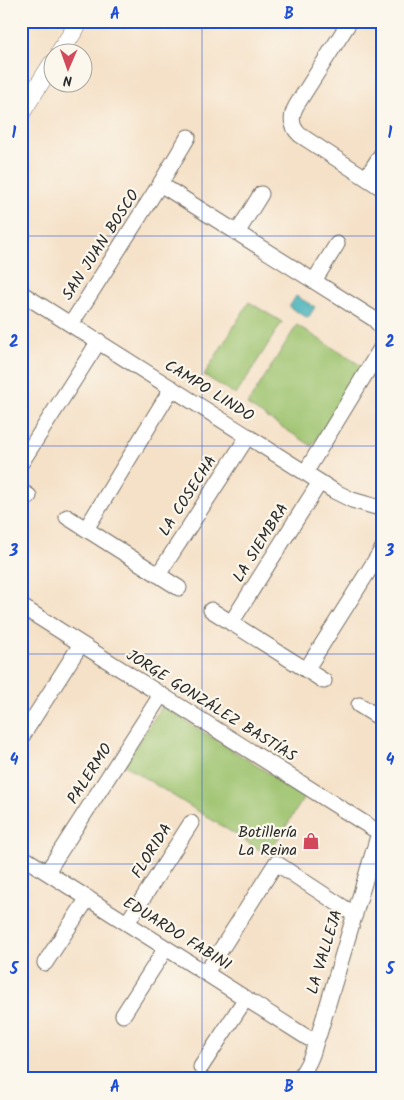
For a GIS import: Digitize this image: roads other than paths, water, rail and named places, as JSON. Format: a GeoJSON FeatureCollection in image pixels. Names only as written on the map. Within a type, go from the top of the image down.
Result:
{"type":"FeatureCollection","features":[{"type":"Feature","properties":{"kind":"street"},"geometry":{"type":"LineString","coordinates":[[66,42],[80,21]]}},
{"type":"Feature","properties":{"kind":"street"},"geometry":{"type":"LineString","coordinates":[[350,21],[296,106],[292,122],[296,132],[300,135],[383,189]]}},
{"type":"Feature","properties":{"kind":"street"},"geometry":{"type":"LineString","coordinates":[[21,113],[42,80]]}},
{"type":"Feature","properties":{"kind":"street","name":"SAN JUAN BOSCO"},"geometry":{"type":"LineString","coordinates":[[71,324],[188,137]]}},
{"type":"Feature","properties":{"kind":"street"},"geometry":{"type":"LineString","coordinates":[[366,178],[383,152]]}},
{"type":"Feature","properties":{"kind":"street","name":"SAN JUAN BOSCO"},"geometry":{"type":"LineString","coordinates":[[160,184],[374,319],[383,329]]}},
{"type":"Feature","properties":{"kind":"street"},"geometry":{"type":"LineString","coordinates":[[237,233],[260,194]]}},
{"type":"Feature","properties":{"kind":"street"},"geometry":{"type":"LineString","coordinates":[[314,281],[337,244]]}},
{"type":"Feature","properties":{"kind":"street","name":"CAMPO LINDO"},"geometry":{"type":"LineString","coordinates":[[22,294],[320,482],[352,500],[377,508]]}},
{"type":"Feature","properties":{"kind":"street"},"geometry":{"type":"LineString","coordinates":[[21,463],[98,341]]}},
{"type":"Feature","properties":{"kind":"street"},"geometry":{"type":"LineString","coordinates":[[305,472],[381,353]]}},
{"type":"Feature","properties":{"kind":"street"},"geometry":{"type":"LineString","coordinates":[[86,529],[172,388]]}},
{"type":"Feature","properties":{"kind":"street","name":"LA COSECHA"},"geometry":{"type":"LineString","coordinates":[[158,575],[248,436]]}},
{"type":"Feature","properties":{"kind":"street","name":"LA SIEMBRA"},"geometry":{"type":"LineString","coordinates":[[231,623],[320,482]]}},
{"type":"Feature","properties":{"kind":"street"},"geometry":{"type":"LineString","coordinates":[[377,508],[383,521]]}},
{"type":"Feature","properties":{"kind":"street"},"geometry":{"type":"LineString","coordinates":[[67,517],[178,588]]}},
{"type":"Feature","properties":{"kind":"street"},"geometry":{"type":"LineString","coordinates":[[306,670],[383,548]]}},
{"type":"Feature","properties":{"kind":"street","name":"JORGE GONZÁLEZ BASTÍAS"},"geometry":{"type":"LineString","coordinates":[[21,606],[381,834]]}},
{"type":"Feature","properties":{"kind":"street"},"geometry":{"type":"LineString","coordinates":[[211,610],[324,681]]}},
{"type":"Feature","properties":{"kind":"street"},"geometry":{"type":"LineString","coordinates":[[21,738],[82,644]]}},
{"type":"Feature","properties":{"kind":"street","name":"PALERMO"},"geometry":{"type":"LineString","coordinates":[[47,872],[161,695]]}},
{"type":"Feature","properties":{"kind":"street"},"geometry":{"type":"LineString","coordinates":[[359,705],[382,718]]}},
{"type":"Feature","properties":{"kind":"street","name":"FLORIDA"},"geometry":{"type":"LineString","coordinates":[[127,923],[190,823]]}},
{"type":"Feature","properties":{"kind":"street","name":"LA VALLEJA"},"geometry":{"type":"LineString","coordinates":[[299,1079],[312,1054],[315,1039],[320,1034],[381,834]]}},
{"type":"Feature","properties":{"kind":"street","name":"EDUARDO FABINI"},"geometry":{"type":"LineString","coordinates":[[21,856],[308,1038],[315,1039]]}},
{"type":"Feature","properties":{"kind":"street"},"geometry":{"type":"LineString","coordinates":[[206,973],[276,863],[355,915]]}},
{"type":"Feature","properties":{"kind":"street"},"geometry":{"type":"LineString","coordinates":[[45,963],[88,898]]}},
{"type":"Feature","properties":{"kind":"street"},"geometry":{"type":"LineString","coordinates":[[123,1015],[166,948]]}},
{"type":"Feature","properties":{"kind":"street"},"geometry":{"type":"LineString","coordinates":[[201,1067],[246,998]]}},
{"type":"Feature","properties":{"kind":"water"},"geometry":{"type":"Polygon","coordinates":[[[296,296],[315,307],[308,318],[289,307],[296,296]]]}},
{"type":"Feature","properties":{"kind":"place","name":"Botillería La Reina"},"geometry":{"type":"Point","coordinates":[311,841]}}]}
